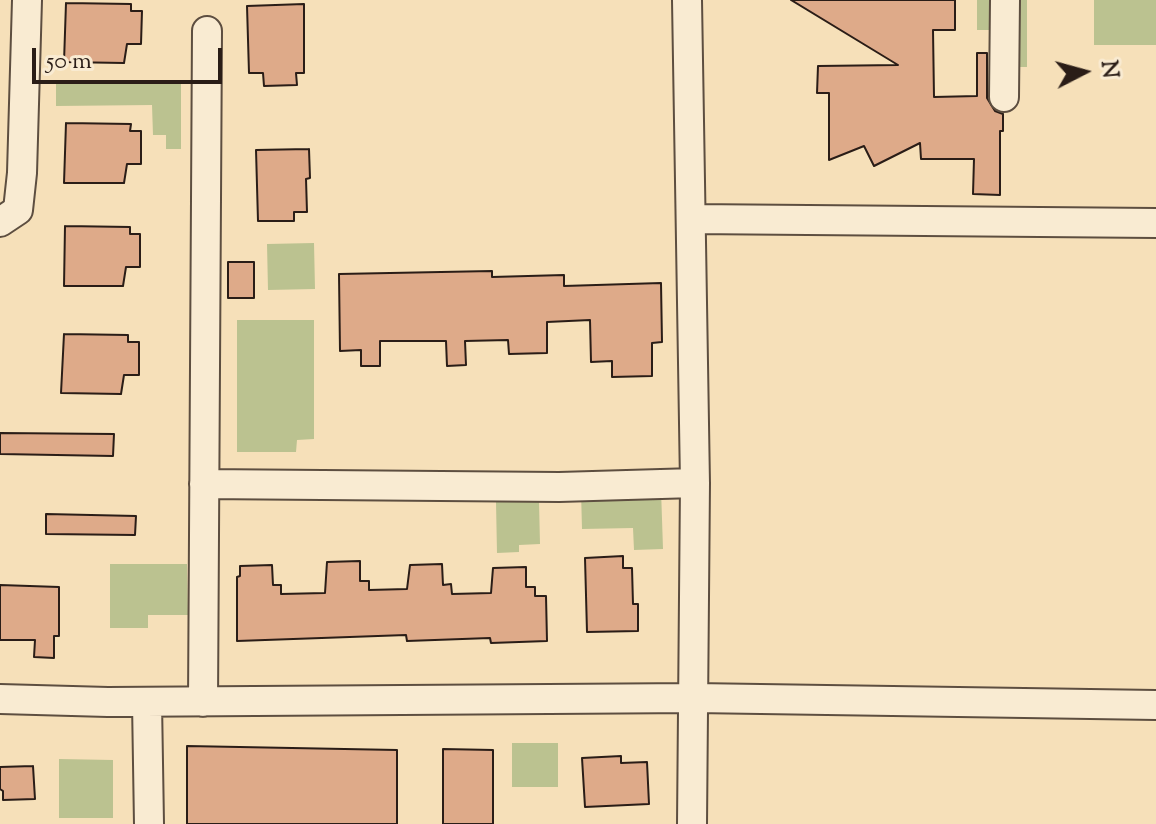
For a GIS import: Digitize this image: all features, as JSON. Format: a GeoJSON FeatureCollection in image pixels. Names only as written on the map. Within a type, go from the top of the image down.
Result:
{"type":"FeatureCollection","features":[{"type":"Feature","properties":{"kind":"street"},"geometry":{"type":"LineString","coordinates":[[0,222],[18,210],[22,173],[27,0]]}},
{"type":"Feature","properties":{"kind":"street"},"geometry":{"type":"LineString","coordinates":[[687,0],[695,483],[692,824]]}},
{"type":"Feature","properties":{"kind":"street"},"geometry":{"type":"LineString","coordinates":[[1004,97],[1005,0]]}},
{"type":"Feature","properties":{"kind":"street"},"geometry":{"type":"LineString","coordinates":[[203,702],[207,31]]}},
{"type":"Feature","properties":{"kind":"street"},"geometry":{"type":"LineString","coordinates":[[692,219],[1156,223]]}},
{"type":"Feature","properties":{"kind":"street"},"geometry":{"type":"LineString","coordinates":[[204,484],[559,487],[695,483]]}},
{"type":"Feature","properties":{"kind":"street"},"geometry":{"type":"LineString","coordinates":[[0,699],[203,702],[695,698],[1156,705]]}},
{"type":"Feature","properties":{"kind":"street"},"geometry":{"type":"LineString","coordinates":[[147,702],[149,824]]}},
{"type":"Feature","properties":{"kind":"green space"},"geometry":{"type":"Polygon","coordinates":[[[977,0],[1027,0],[1027,67],[1006,67],[1005,30],[977,30],[977,0]]]}},
{"type":"Feature","properties":{"kind":"green space"},"geometry":{"type":"Polygon","coordinates":[[[1094,0],[1156,0],[1156,45],[1094,45],[1094,0]]]}},
{"type":"Feature","properties":{"kind":"green space"},"geometry":{"type":"Polygon","coordinates":[[[56,81],[181,81],[181,149],[166,149],[166,135],[153,135],[152,105],[56,106],[56,81]]]}},
{"type":"Feature","properties":{"kind":"green space"},"geometry":{"type":"Polygon","coordinates":[[[314,243],[315,289],[268,290],[267,244],[314,243]]]}},
{"type":"Feature","properties":{"kind":"green space"},"geometry":{"type":"Polygon","coordinates":[[[237,320],[314,320],[314,439],[297,440],[296,452],[237,452],[237,320]]]}},
{"type":"Feature","properties":{"kind":"green space"},"geometry":{"type":"Polygon","coordinates":[[[661,489],[663,549],[634,550],[633,528],[582,529],[581,491],[661,489]]]}},
{"type":"Feature","properties":{"kind":"green space"},"geometry":{"type":"Polygon","coordinates":[[[539,501],[540,544],[519,545],[519,552],[497,553],[496,502],[539,501]]]}},
{"type":"Feature","properties":{"kind":"green space"},"geometry":{"type":"Polygon","coordinates":[[[110,564],[187,564],[188,615],[148,615],[148,628],[110,628],[110,564]]]}},
{"type":"Feature","properties":{"kind":"green space"},"geometry":{"type":"Polygon","coordinates":[[[512,743],[558,743],[558,787],[512,787],[512,743]]]}},
{"type":"Feature","properties":{"kind":"green space"},"geometry":{"type":"Polygon","coordinates":[[[59,759],[113,760],[113,818],[59,818],[59,759]]]}},
{"type":"Feature","properties":{"kind":"building"},"geometry":{"type":"Polygon","coordinates":[[[791,0],[955,0],[955,30],[933,30],[934,97],[977,96],[977,53],[987,53],[987,98],[995,111],[1003,114],[1000,195],[973,194],[974,159],[921,159],[920,143],[874,166],[864,146],[829,160],[829,93],[817,93],[818,66],[898,65],[791,0]]]}},
{"type":"Feature","properties":{"kind":"building"},"geometry":{"type":"Polygon","coordinates":[[[66,3],[131,4],[131,11],[142,11],[141,44],[127,44],[124,63],[64,62],[66,3]]]}},
{"type":"Feature","properties":{"kind":"building"},"geometry":{"type":"Polygon","coordinates":[[[304,4],[304,73],[296,73],[297,85],[264,86],[263,73],[249,73],[247,6],[304,4]]]}},
{"type":"Feature","properties":{"kind":"building"},"geometry":{"type":"Polygon","coordinates":[[[66,123],[131,124],[130,131],[141,131],[141,164],[127,164],[124,183],[64,183],[66,123]]]}},
{"type":"Feature","properties":{"kind":"building"},"geometry":{"type":"Polygon","coordinates":[[[309,149],[307,212],[294,212],[294,221],[258,221],[256,150],[309,149]]]}},
{"type":"Feature","properties":{"kind":"building"},"geometry":{"type":"Polygon","coordinates":[[[65,226],[130,227],[130,234],[140,234],[140,267],[126,267],[123,286],[64,286],[65,226]]]}},
{"type":"Feature","properties":{"kind":"building"},"geometry":{"type":"Polygon","coordinates":[[[228,262],[254,262],[254,298],[228,298],[228,262]]]}},
{"type":"Feature","properties":{"kind":"building"},"geometry":{"type":"Polygon","coordinates":[[[492,271],[492,277],[564,275],[564,286],[661,283],[662,342],[652,343],[652,376],[612,377],[612,361],[591,362],[590,320],[547,322],[547,353],[509,354],[508,340],[465,341],[466,365],[447,366],[446,341],[380,341],[380,366],[361,366],[361,350],[340,351],[339,274],[492,271]]]}},
{"type":"Feature","properties":{"kind":"building"},"geometry":{"type":"Polygon","coordinates":[[[64,334],[128,335],[128,342],[139,342],[139,375],[124,375],[121,394],[61,393],[64,334]]]}},
{"type":"Feature","properties":{"kind":"building"},"geometry":{"type":"Polygon","coordinates":[[[0,433],[114,434],[113,456],[0,454],[0,433]]]}},
{"type":"Feature","properties":{"kind":"building"},"geometry":{"type":"Polygon","coordinates":[[[46,514],[136,516],[135,535],[46,534],[46,514]]]}},
{"type":"Feature","properties":{"kind":"building"},"geometry":{"type":"Polygon","coordinates":[[[623,556],[623,568],[632,568],[633,604],[638,604],[638,631],[587,632],[585,558],[623,556]]]}},
{"type":"Feature","properties":{"kind":"building"},"geometry":{"type":"Polygon","coordinates":[[[360,561],[360,581],[369,581],[369,590],[407,589],[410,565],[442,564],[443,585],[451,584],[452,594],[491,593],[493,568],[526,567],[526,587],[535,587],[535,596],[546,596],[547,641],[491,643],[490,638],[407,641],[406,635],[237,641],[237,577],[240,576],[240,566],[272,565],[273,585],[281,585],[281,594],[325,593],[327,562],[360,561]]]}},
{"type":"Feature","properties":{"kind":"building"},"geometry":{"type":"Polygon","coordinates":[[[0,585],[59,587],[59,636],[54,636],[54,658],[34,657],[35,640],[0,640],[0,585]]]}},
{"type":"Feature","properties":{"kind":"building"},"geometry":{"type":"Polygon","coordinates":[[[187,746],[397,750],[397,824],[187,824],[187,746]]]}},
{"type":"Feature","properties":{"kind":"building"},"geometry":{"type":"Polygon","coordinates":[[[443,749],[493,750],[493,824],[443,824],[443,749]]]}},
{"type":"Feature","properties":{"kind":"building"},"geometry":{"type":"Polygon","coordinates":[[[621,756],[621,763],[647,762],[649,804],[585,807],[582,758],[621,756]]]}},
{"type":"Feature","properties":{"kind":"building"},"geometry":{"type":"Polygon","coordinates":[[[33,766],[35,799],[3,800],[0,767],[33,766]]]}}]}
